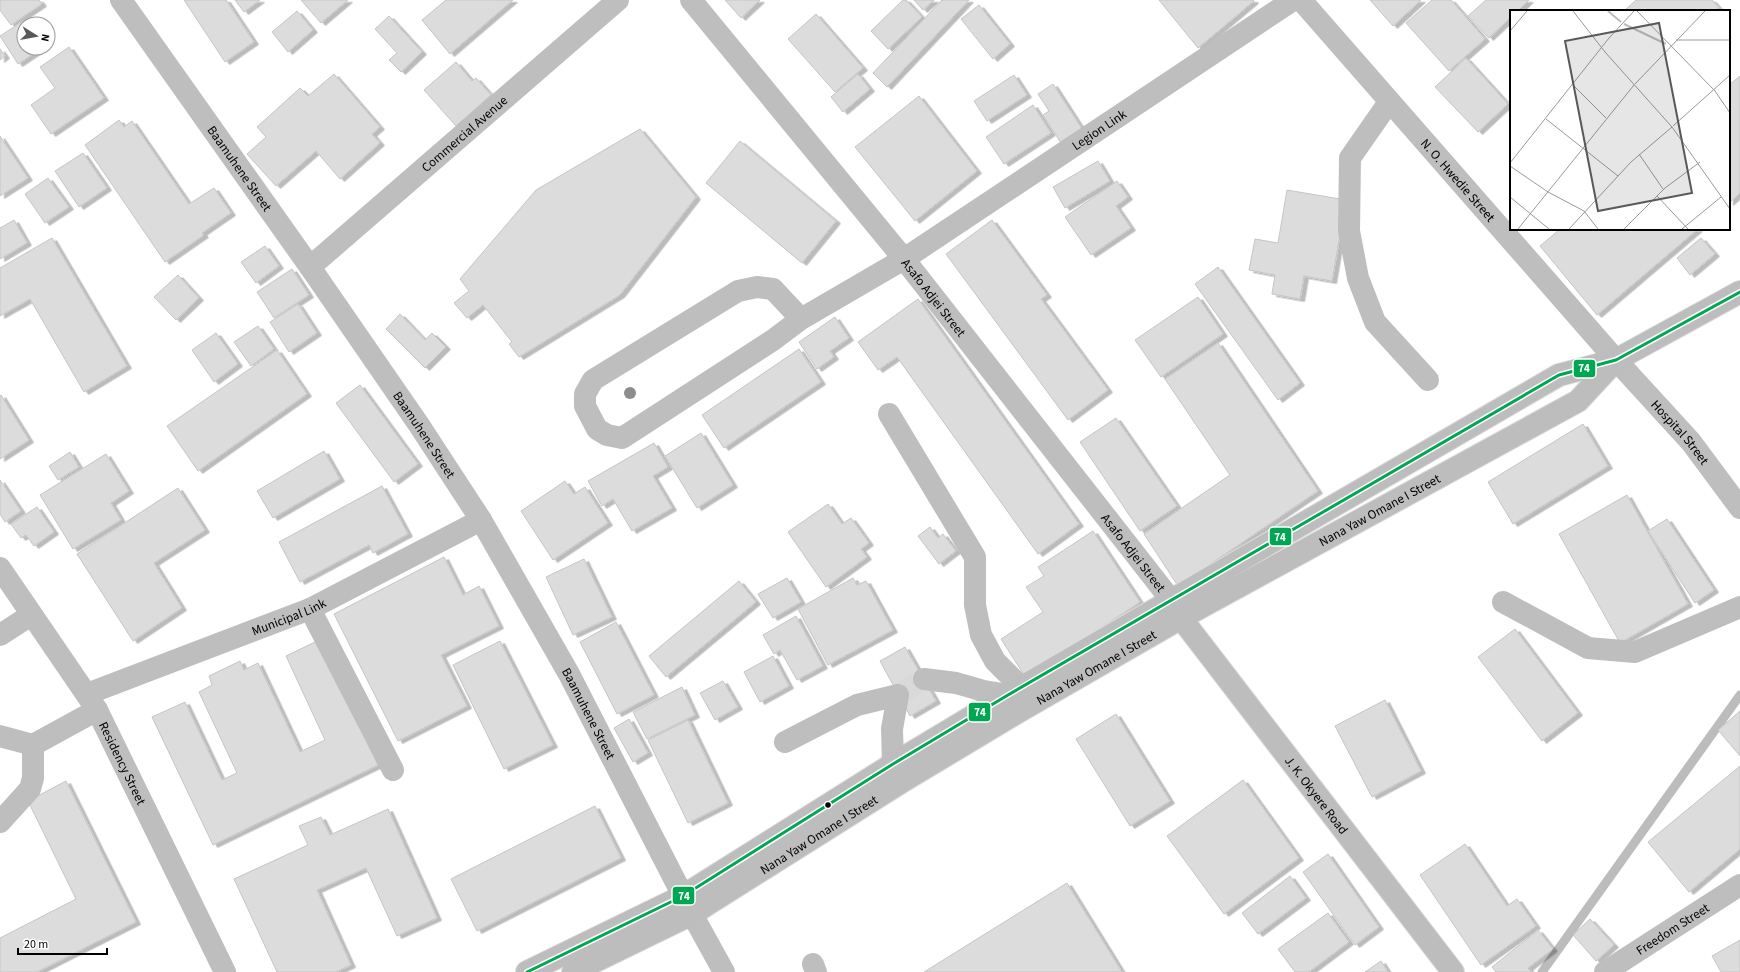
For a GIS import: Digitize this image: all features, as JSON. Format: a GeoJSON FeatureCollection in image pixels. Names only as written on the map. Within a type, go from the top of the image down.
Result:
{"type":"FeatureCollection","features":[{"type":"Feature","properties":{"kind":"main road","name":"Nana Yaw Omane I Street"},"geometry":{"type":"LineString","coordinates":[[573,972],[903,781],[1018,712],[1176,609],[1559,375],[1616,360],[1740,292]]}},
{"type":"Feature","properties":{"kind":"main road","name":"Nana Yaw Omane I Street"},"geometry":{"type":"LineString","coordinates":[[527,972],[687,905],[893,764],[1014,691],[1578,401],[1616,360]]}},
{"type":"Feature","properties":{"kind":"main road","name":"J. K. Okyere Road"},"geometry":{"type":"LineString","coordinates":[[1176,609],[1453,972]]}},
{"type":"Feature","properties":{"kind":"street","name":"Baamuhene Street"},"geometry":{"type":"LineString","coordinates":[[121,0],[420,425],[481,520],[569,674],[687,905],[724,972]]}},
{"type":"Feature","properties":{"kind":"street","name":"Commercial Avenue"},"geometry":{"type":"LineString","coordinates":[[310,267],[618,0]]}},
{"type":"Feature","properties":{"kind":"street","name":"Asafo Adjei Street"},"geometry":{"type":"LineString","coordinates":[[691,0],[904,259],[1176,609]]}},
{"type":"Feature","properties":{"kind":"street","name":"Legion Link"},"geometry":{"type":"LineString","coordinates":[[801,319],[773,289],[757,287],[738,291],[593,380],[585,394],[584,406],[597,429],[607,435],[622,438],[773,340],[801,319],[904,259],[1293,0]]}},
{"type":"Feature","properties":{"kind":"street","name":"N. O. Hwedie Street"},"geometry":{"type":"LineString","coordinates":[[1301,0],[1616,360]]}},
{"type":"Feature","properties":{"kind":"street"},"geometry":{"type":"LineString","coordinates":[[1389,102],[1350,158],[1349,231],[1358,278],[1375,322],[1428,380]]}},
{"type":"Feature","properties":{"kind":"street","name":"Hospital Street"},"geometry":{"type":"LineString","coordinates":[[1616,360],[1691,442],[1740,508]]}},
{"type":"Feature","properties":{"kind":"street"},"geometry":{"type":"LineString","coordinates":[[889,414],[975,557],[975,605],[981,635],[1014,691]]}},
{"type":"Feature","properties":{"kind":"street","name":"Municipal Link"},"geometry":{"type":"LineString","coordinates":[[33,745],[92,702],[310,609],[481,520]]}},
{"type":"Feature","properties":{"kind":"street","name":"Residency Street"},"geometry":{"type":"LineString","coordinates":[[0,568],[92,702],[225,972]]}},
{"type":"Feature","properties":{"kind":"street"},"geometry":{"type":"LineString","coordinates":[[1503,602],[1588,648],[1635,652],[1740,607]]}},
{"type":"Feature","properties":{"kind":"street"},"geometry":{"type":"LineString","coordinates":[[310,609],[393,770]]}},
{"type":"Feature","properties":{"kind":"street"},"geometry":{"type":"LineString","coordinates":[[0,634],[31,615]]}},
{"type":"Feature","properties":{"kind":"street"},"geometry":{"type":"LineString","coordinates":[[924,679],[956,683],[984,691],[1014,691]]}},
{"type":"Feature","properties":{"kind":"street"},"geometry":{"type":"LineString","coordinates":[[785,742],[857,705],[898,695],[892,729],[893,764]]}},
{"type":"Feature","properties":{"kind":"street"},"geometry":{"type":"LineString","coordinates":[[0,736],[33,745],[33,778],[30,789],[0,822]]}},
{"type":"Feature","properties":{"kind":"street","name":"Freedom Street"},"geometry":{"type":"LineString","coordinates":[[1605,972],[1740,885]]}},
{"type":"Feature","properties":{"kind":"building"},"geometry":{"type":"Polygon","coordinates":[[[0,0],[39,0],[42,4],[24,16],[16,16],[16,22],[11,25],[0,10],[0,0]]]}},
{"type":"Feature","properties":{"kind":"building"},"geometry":{"type":"Polygon","coordinates":[[[184,0],[226,0],[254,42],[225,62],[184,0]]]}},
{"type":"Feature","properties":{"kind":"building"},"geometry":{"type":"Polygon","coordinates":[[[235,0],[260,0],[244,12],[235,0]]]}},
{"type":"Feature","properties":{"kind":"building"},"geometry":{"type":"Polygon","coordinates":[[[301,0],[348,0],[321,23],[301,0]]]}},
{"type":"Feature","properties":{"kind":"building"},"geometry":{"type":"Polygon","coordinates":[[[446,0],[513,0],[450,54],[422,20],[446,0]]]}},
{"type":"Feature","properties":{"kind":"building"},"geometry":{"type":"Polygon","coordinates":[[[725,0],[760,0],[741,18],[725,0]]]}},
{"type":"Feature","properties":{"kind":"building"},"geometry":{"type":"Polygon","coordinates":[[[903,0],[906,0],[922,17],[888,49],[871,31],[903,0]]]}},
{"type":"Feature","properties":{"kind":"building"},"geometry":{"type":"Polygon","coordinates":[[[914,0],[934,0],[923,10],[914,0]]]}},
{"type":"Feature","properties":{"kind":"building"},"geometry":{"type":"Polygon","coordinates":[[[942,0],[969,0],[887,87],[873,73],[942,0]]]}},
{"type":"Feature","properties":{"kind":"building"},"geometry":{"type":"Polygon","coordinates":[[[1159,0],[1253,0],[1254,1],[1198,48],[1159,0]]]}},
{"type":"Feature","properties":{"kind":"building"},"geometry":{"type":"Polygon","coordinates":[[[1370,0],[1421,0],[1393,26],[1370,0]]]}},
{"type":"Feature","properties":{"kind":"building"},"geometry":{"type":"Polygon","coordinates":[[[1432,0],[1451,0],[1485,39],[1449,71],[1406,23],[1432,0]]]}},
{"type":"Feature","properties":{"kind":"building"},"geometry":{"type":"Polygon","coordinates":[[[1486,0],[1529,0],[1519,10],[1510,10],[1510,18],[1489,38],[1468,16],[1486,0]]]}},
{"type":"Feature","properties":{"kind":"building"},"geometry":{"type":"Polygon","coordinates":[[[1636,0],[1712,0],[1719,8],[1716,10],[1625,10],[1636,0]]]}},
{"type":"Feature","properties":{"kind":"building"},"geometry":{"type":"Polygon","coordinates":[[[979,5],[1010,44],[993,59],[961,19],[979,5]]]}},
{"type":"Feature","properties":{"kind":"building"},"geometry":{"type":"Polygon","coordinates":[[[297,11],[313,30],[288,52],[272,32],[297,11]]]}},
{"type":"Feature","properties":{"kind":"building"},"geometry":{"type":"Polygon","coordinates":[[[816,14],[863,68],[835,92],[788,39],[816,14]]]}},
{"type":"Feature","properties":{"kind":"building"},"geometry":{"type":"Polygon","coordinates":[[[389,16],[422,52],[401,72],[389,60],[397,53],[375,29],[389,16]]]}},
{"type":"Feature","properties":{"kind":"building"},"geometry":{"type":"Polygon","coordinates":[[[16,26],[16,56],[30,56],[18,64],[0,36],[16,26]]]}},
{"type":"Feature","properties":{"kind":"building"},"geometry":{"type":"Polygon","coordinates":[[[69,47],[104,98],[51,134],[31,105],[55,88],[40,67],[69,47]]]}},
{"type":"Feature","properties":{"kind":"building"},"geometry":{"type":"Polygon","coordinates":[[[0,49],[5,56],[0,60],[0,49]]]}},
{"type":"Feature","properties":{"kind":"building"},"geometry":{"type":"Polygon","coordinates":[[[1466,58],[1508,104],[1478,132],[1435,87],[1466,58]]]}},
{"type":"Feature","properties":{"kind":"building"},"geometry":{"type":"Polygon","coordinates":[[[456,62],[472,81],[476,78],[491,95],[456,126],[424,90],[456,62]]]}},
{"type":"Feature","properties":{"kind":"building"},"geometry":{"type":"Polygon","coordinates":[[[334,74],[380,127],[372,134],[380,143],[340,179],[316,151],[276,186],[247,154],[266,137],[257,127],[300,88],[308,96],[334,74]]]}},
{"type":"Feature","properties":{"kind":"building"},"geometry":{"type":"Polygon","coordinates":[[[858,74],[870,89],[843,112],[831,97],[858,74]]]}},
{"type":"Feature","properties":{"kind":"building"},"geometry":{"type":"Polygon","coordinates":[[[1014,75],[1027,95],[987,121],[974,101],[1014,75]]]}},
{"type":"Feature","properties":{"kind":"building"},"geometry":{"type":"Polygon","coordinates":[[[1740,76],[1740,193],[1730,202],[1730,84],[1740,76]]]}},
{"type":"Feature","properties":{"kind":"building"},"geometry":{"type":"Polygon","coordinates":[[[1053,84],[1082,129],[1061,143],[1043,115],[1049,111],[1038,94],[1053,84]]]}},
{"type":"Feature","properties":{"kind":"building"},"geometry":{"type":"Polygon","coordinates":[[[919,96],[977,171],[915,221],[855,147],[919,96]]]}},
{"type":"Feature","properties":{"kind":"building"},"geometry":{"type":"Polygon","coordinates":[[[1033,105],[1051,133],[1004,164],[986,137],[1033,105]]]}},
{"type":"Feature","properties":{"kind":"building"},"geometry":{"type":"Polygon","coordinates":[[[119,120],[124,127],[132,121],[189,204],[214,188],[231,213],[202,233],[204,235],[165,262],[85,145],[119,120]]]}},
{"type":"Feature","properties":{"kind":"building"},"geometry":{"type":"Polygon","coordinates":[[[640,129],[696,197],[620,295],[519,357],[509,344],[512,342],[483,305],[467,318],[454,303],[469,291],[460,279],[536,190],[640,129]]]}},
{"type":"Feature","properties":{"kind":"building"},"geometry":{"type":"Polygon","coordinates":[[[0,136],[28,178],[0,196],[0,136]]]}},
{"type":"Feature","properties":{"kind":"building"},"geometry":{"type":"Polygon","coordinates":[[[740,141],[836,221],[802,263],[706,183],[740,141]]]}},
{"type":"Feature","properties":{"kind":"building"},"geometry":{"type":"Polygon","coordinates":[[[83,153],[107,188],[79,207],[55,171],[83,153]]]}},
{"type":"Feature","properties":{"kind":"building"},"geometry":{"type":"Polygon","coordinates":[[[1098,161],[1110,181],[1065,208],[1053,187],[1098,161]]]}},
{"type":"Feature","properties":{"kind":"building"},"geometry":{"type":"Polygon","coordinates":[[[48,178],[69,207],[45,223],[25,194],[48,178]]]}},
{"type":"Feature","properties":{"kind":"building"},"geometry":{"type":"Polygon","coordinates":[[[1117,181],[1128,197],[1116,206],[1131,228],[1091,255],[1065,217],[1117,181]]]}},
{"type":"Feature","properties":{"kind":"building"},"geometry":{"type":"Polygon","coordinates":[[[1287,190],[1346,200],[1332,281],[1304,276],[1300,299],[1272,294],[1275,275],[1249,270],[1255,239],[1278,243],[1287,190]]]}},
{"type":"Feature","properties":{"kind":"building"},"geometry":{"type":"Polygon","coordinates":[[[14,220],[27,243],[0,259],[0,228],[14,220]]]}},
{"type":"Feature","properties":{"kind":"building"},"geometry":{"type":"Polygon","coordinates":[[[992,220],[1047,295],[1041,299],[1108,390],[1068,420],[946,254],[992,220]]]}},
{"type":"Feature","properties":{"kind":"building"},"geometry":{"type":"Polygon","coordinates":[[[1559,230],[1697,230],[1597,315],[1540,246],[1559,230]]]}},
{"type":"Feature","properties":{"kind":"building"},"geometry":{"type":"Polygon","coordinates":[[[52,238],[127,366],[84,392],[30,299],[0,316],[0,268],[52,238]]]}},
{"type":"Feature","properties":{"kind":"building"},"geometry":{"type":"Polygon","coordinates":[[[1701,238],[1715,254],[1690,275],[1677,258],[1701,238]]]}},
{"type":"Feature","properties":{"kind":"building"},"geometry":{"type":"Polygon","coordinates":[[[265,246],[279,266],[256,283],[241,262],[265,246]]]}},
{"type":"Feature","properties":{"kind":"building"},"geometry":{"type":"Polygon","coordinates":[[[1218,267],[1300,383],[1278,400],[1195,284],[1218,267]]]}},
{"type":"Feature","properties":{"kind":"building"},"geometry":{"type":"Polygon","coordinates":[[[292,269],[309,295],[274,318],[257,292],[292,269]]]}},
{"type":"Feature","properties":{"kind":"building"},"geometry":{"type":"Polygon","coordinates":[[[178,275],[199,298],[176,320],[154,297],[178,275]]]}},
{"type":"Feature","properties":{"kind":"building"},"geometry":{"type":"Polygon","coordinates":[[[1198,297],[1223,334],[1161,377],[1135,340],[1198,297]]]}},
{"type":"Feature","properties":{"kind":"building"},"geometry":{"type":"Polygon","coordinates":[[[918,299],[1079,524],[1038,554],[897,357],[878,370],[858,342],[918,299]]]}},
{"type":"Feature","properties":{"kind":"building"},"geometry":{"type":"Polygon","coordinates":[[[298,304],[317,333],[289,352],[270,322],[298,304]]]}},
{"type":"Feature","properties":{"kind":"building"},"geometry":{"type":"Polygon","coordinates":[[[400,314],[425,340],[432,333],[446,347],[425,368],[386,329],[400,314]]]}},
{"type":"Feature","properties":{"kind":"building"},"geometry":{"type":"Polygon","coordinates":[[[835,317],[849,338],[830,351],[834,357],[817,369],[799,342],[835,317]]]}},
{"type":"Feature","properties":{"kind":"building"},"geometry":{"type":"Polygon","coordinates":[[[258,326],[274,349],[251,366],[234,342],[258,326]]]}},
{"type":"Feature","properties":{"kind":"building"},"geometry":{"type":"Polygon","coordinates":[[[216,333],[238,364],[214,382],[192,350],[216,333]]]}},
{"type":"Feature","properties":{"kind":"building"},"geometry":{"type":"Polygon","coordinates":[[[1218,343],[1318,491],[1178,586],[1144,534],[1230,475],[1165,379],[1218,343]]]}},
{"type":"Feature","properties":{"kind":"building"},"geometry":{"type":"Polygon","coordinates":[[[799,349],[821,382],[724,448],[702,415],[799,349]]]}},
{"type":"Feature","properties":{"kind":"building"},"geometry":{"type":"Polygon","coordinates":[[[277,350],[307,394],[198,471],[167,426],[277,350]]]}},
{"type":"Feature","properties":{"kind":"building"},"geometry":{"type":"Polygon","coordinates":[[[360,385],[418,464],[394,482],[336,403],[360,385]]]}},
{"type":"Feature","properties":{"kind":"building"},"geometry":{"type":"Polygon","coordinates":[[[1,395],[29,440],[0,459],[0,396],[1,395]]]}},
{"type":"Feature","properties":{"kind":"building"},"geometry":{"type":"Polygon","coordinates":[[[1116,418],[1177,506],[1140,531],[1080,442],[1116,418]]]}},
{"type":"Feature","properties":{"kind":"building"},"geometry":{"type":"Polygon","coordinates":[[[1583,424],[1608,466],[1513,524],[1488,482],[1583,424]]]}},
{"type":"Feature","properties":{"kind":"building"},"geometry":{"type":"Polygon","coordinates":[[[701,433],[733,485],[697,508],[665,456],[701,433]]]}},
{"type":"Feature","properties":{"kind":"building"},"geometry":{"type":"Polygon","coordinates":[[[654,443],[668,467],[653,476],[672,508],[632,531],[613,499],[602,506],[588,481],[654,443]]]}},
{"type":"Feature","properties":{"kind":"building"},"geometry":{"type":"Polygon","coordinates":[[[324,451],[340,479],[273,518],[257,491],[324,451]]]}},
{"type":"Feature","properties":{"kind":"building"},"geometry":{"type":"Polygon","coordinates":[[[70,452],[79,467],[58,480],[49,466],[70,452]]]}},
{"type":"Feature","properties":{"kind":"building"},"geometry":{"type":"Polygon","coordinates":[[[106,454],[129,491],[111,503],[121,520],[73,549],[40,495],[106,454]]]}},
{"type":"Feature","properties":{"kind":"building"},"geometry":{"type":"Polygon","coordinates":[[[0,480],[21,511],[5,522],[0,514],[0,480]]]}},
{"type":"Feature","properties":{"kind":"building"},"geometry":{"type":"Polygon","coordinates":[[[565,481],[574,494],[585,487],[608,523],[553,560],[521,511],[565,481]]]}},
{"type":"Feature","properties":{"kind":"building"},"geometry":{"type":"Polygon","coordinates":[[[382,486],[408,534],[373,553],[369,545],[300,582],[279,542],[382,486]]]}},
{"type":"Feature","properties":{"kind":"building"},"geometry":{"type":"Polygon","coordinates":[[[178,488],[205,530],[154,563],[182,608],[133,641],[77,554],[178,488]]]}},
{"type":"Feature","properties":{"kind":"building"},"geometry":{"type":"Polygon","coordinates":[[[1627,495],[1688,604],[1620,643],[1559,534],[1627,495]]]}},
{"type":"Feature","properties":{"kind":"building"},"geometry":{"type":"Polygon","coordinates":[[[828,504],[842,524],[851,518],[869,543],[861,549],[867,557],[826,587],[788,532],[828,504]]]}},
{"type":"Feature","properties":{"kind":"building"},"geometry":{"type":"Polygon","coordinates":[[[37,507],[54,532],[34,546],[26,535],[21,538],[11,524],[37,507]]]}},
{"type":"Feature","properties":{"kind":"building"},"geometry":{"type":"Polygon","coordinates":[[[1667,519],[1714,590],[1695,603],[1648,531],[1667,519]]]}},
{"type":"Feature","properties":{"kind":"building"},"geometry":{"type":"Polygon","coordinates":[[[930,527],[938,538],[943,534],[956,551],[939,564],[918,536],[930,527]]]}},
{"type":"Feature","properties":{"kind":"building"},"geometry":{"type":"Polygon","coordinates":[[[1093,531],[1140,602],[1026,678],[1001,639],[1043,612],[1026,587],[1044,576],[1038,567],[1093,531]]]}},
{"type":"Feature","properties":{"kind":"building"},"geometry":{"type":"Polygon","coordinates":[[[444,557],[463,595],[479,586],[499,626],[441,655],[467,706],[398,741],[334,614],[444,557]]]}},
{"type":"Feature","properties":{"kind":"building"},"geometry":{"type":"Polygon","coordinates":[[[584,559],[612,617],[573,635],[546,577],[584,559]]]}},
{"type":"Feature","properties":{"kind":"building"},"geometry":{"type":"Polygon","coordinates":[[[787,578],[801,602],[773,618],[758,594],[787,578]]]}},
{"type":"Feature","properties":{"kind":"building"},"geometry":{"type":"Polygon","coordinates":[[[853,578],[857,585],[866,581],[893,630],[828,665],[798,609],[853,578]]]}},
{"type":"Feature","properties":{"kind":"building"},"geometry":{"type":"Polygon","coordinates":[[[739,581],[756,602],[666,677],[649,656],[739,581]]]}},
{"type":"Feature","properties":{"kind":"building"},"geometry":{"type":"Polygon","coordinates":[[[796,616],[823,666],[797,680],[780,650],[774,654],[763,635],[796,616]]]}},
{"type":"Feature","properties":{"kind":"building"},"geometry":{"type":"Polygon","coordinates":[[[616,622],[654,695],[617,714],[580,642],[616,622]]]}},
{"type":"Feature","properties":{"kind":"building"},"geometry":{"type":"Polygon","coordinates":[[[1515,629],[1578,713],[1542,741],[1478,657],[1515,629]]]}},
{"type":"Feature","properties":{"kind":"building"},"geometry":{"type":"Polygon","coordinates":[[[319,640],[378,765],[213,845],[152,717],[185,702],[222,780],[237,773],[199,692],[212,685],[209,676],[240,661],[244,670],[258,663],[300,752],[325,740],[286,656],[319,640]]]}},
{"type":"Feature","properties":{"kind":"building"},"geometry":{"type":"Polygon","coordinates":[[[500,641],[553,745],[504,769],[453,665],[500,641]]]}},
{"type":"Feature","properties":{"kind":"building"},"geometry":{"type":"Polygon","coordinates":[[[905,647],[936,701],[910,716],[880,661],[905,647]]]}},
{"type":"Feature","properties":{"kind":"building"},"geometry":{"type":"Polygon","coordinates":[[[773,656],[789,686],[760,702],[744,672],[773,656]]]}},
{"type":"Feature","properties":{"kind":"building"},"geometry":{"type":"Polygon","coordinates":[[[723,681],[738,707],[715,720],[700,693],[723,681]]]}},
{"type":"Feature","properties":{"kind":"building"},"geometry":{"type":"Polygon","coordinates":[[[682,687],[695,715],[647,739],[633,712],[682,687]]]}},
{"type":"Feature","properties":{"kind":"building"},"geometry":{"type":"Polygon","coordinates":[[[1385,700],[1421,771],[1372,797],[1335,726],[1385,700]]]}},
{"type":"Feature","properties":{"kind":"building"},"geometry":{"type":"Polygon","coordinates":[[[1740,711],[1740,756],[1718,730],[1740,711]]]}},
{"type":"Feature","properties":{"kind":"building"},"geometry":{"type":"Polygon","coordinates":[[[1116,714],[1170,801],[1130,826],[1076,739],[1116,714]]]}},
{"type":"Feature","properties":{"kind":"building"},"geometry":{"type":"Polygon","coordinates":[[[629,719],[648,753],[633,762],[614,728],[629,719]]]}},
{"type":"Feature","properties":{"kind":"building"},"geometry":{"type":"Polygon","coordinates":[[[688,720],[728,803],[688,823],[648,740],[688,720]]]}},
{"type":"Feature","properties":{"kind":"building"},"geometry":{"type":"Polygon","coordinates":[[[1740,766],[1740,849],[1689,892],[1648,842],[1740,766]]]}},
{"type":"Feature","properties":{"kind":"building"},"geometry":{"type":"Polygon","coordinates":[[[1243,780],[1299,858],[1224,914],[1167,836],[1243,780]]]}},
{"type":"Feature","properties":{"kind":"building"},"geometry":{"type":"Polygon","coordinates":[[[66,781],[136,922],[37,972],[0,972],[0,938],[76,899],[28,801],[66,781]]]}},
{"type":"Feature","properties":{"kind":"building"},"geometry":{"type":"Polygon","coordinates":[[[595,806],[621,858],[477,931],[451,879],[595,806]]]}},
{"type":"Feature","properties":{"kind":"building"},"geometry":{"type":"Polygon","coordinates":[[[388,809],[437,918],[397,936],[366,868],[317,890],[351,965],[336,972],[277,972],[234,879],[308,845],[299,826],[321,817],[330,835],[388,809]]]}},
{"type":"Feature","properties":{"kind":"building"},"geometry":{"type":"Polygon","coordinates":[[[1465,844],[1507,906],[1517,899],[1536,926],[1481,965],[1420,875],[1465,844]]]}},
{"type":"Feature","properties":{"kind":"building"},"geometry":{"type":"Polygon","coordinates":[[[1328,854],[1379,927],[1355,945],[1303,872],[1328,854]]]}},
{"type":"Feature","properties":{"kind":"building"},"geometry":{"type":"Polygon","coordinates":[[[1290,876],[1306,898],[1258,934],[1242,913],[1290,876]]]}},
{"type":"Feature","properties":{"kind":"building"},"geometry":{"type":"Polygon","coordinates":[[[1067,883],[1122,972],[924,972],[1067,883]]]}},
{"type":"Feature","properties":{"kind":"building"},"geometry":{"type":"Polygon","coordinates":[[[1328,913],[1349,942],[1309,972],[1295,972],[1278,949],[1328,913]]]}},
{"type":"Feature","properties":{"kind":"building"},"geometry":{"type":"Polygon","coordinates":[[[1590,919],[1614,945],[1596,961],[1573,935],[1590,919]]]}},
{"type":"Feature","properties":{"kind":"building"},"geometry":{"type":"Polygon","coordinates":[[[1538,930],[1553,949],[1528,968],[1531,972],[1496,972],[1492,967],[1538,930]]]}},
{"type":"Feature","properties":{"kind":"building"},"geometry":{"type":"Polygon","coordinates":[[[1740,940],[1740,972],[1721,972],[1712,956],[1740,940]]]}},
{"type":"Feature","properties":{"kind":"building"},"geometry":{"type":"Polygon","coordinates":[[[1381,961],[1388,972],[1365,972],[1381,961]]]}},
{"type":"Feature","properties":{"kind":"waterway"},"geometry":{"type":"LineString","coordinates":[[1542,972],[1740,695]]}},
{"type":"Feature","properties":{"kind":"tunnel"},"geometry":{"type":"LineString","coordinates":[[898,695],[924,679]]}},
{"type":"Feature","properties":{"kind":"transit line","name":"74"},"geometry":{"type":"LineString","coordinates":[[527,972],[683,896],[893,764],[1008,695],[1559,375],[1616,360],[1740,292]]}}]}
